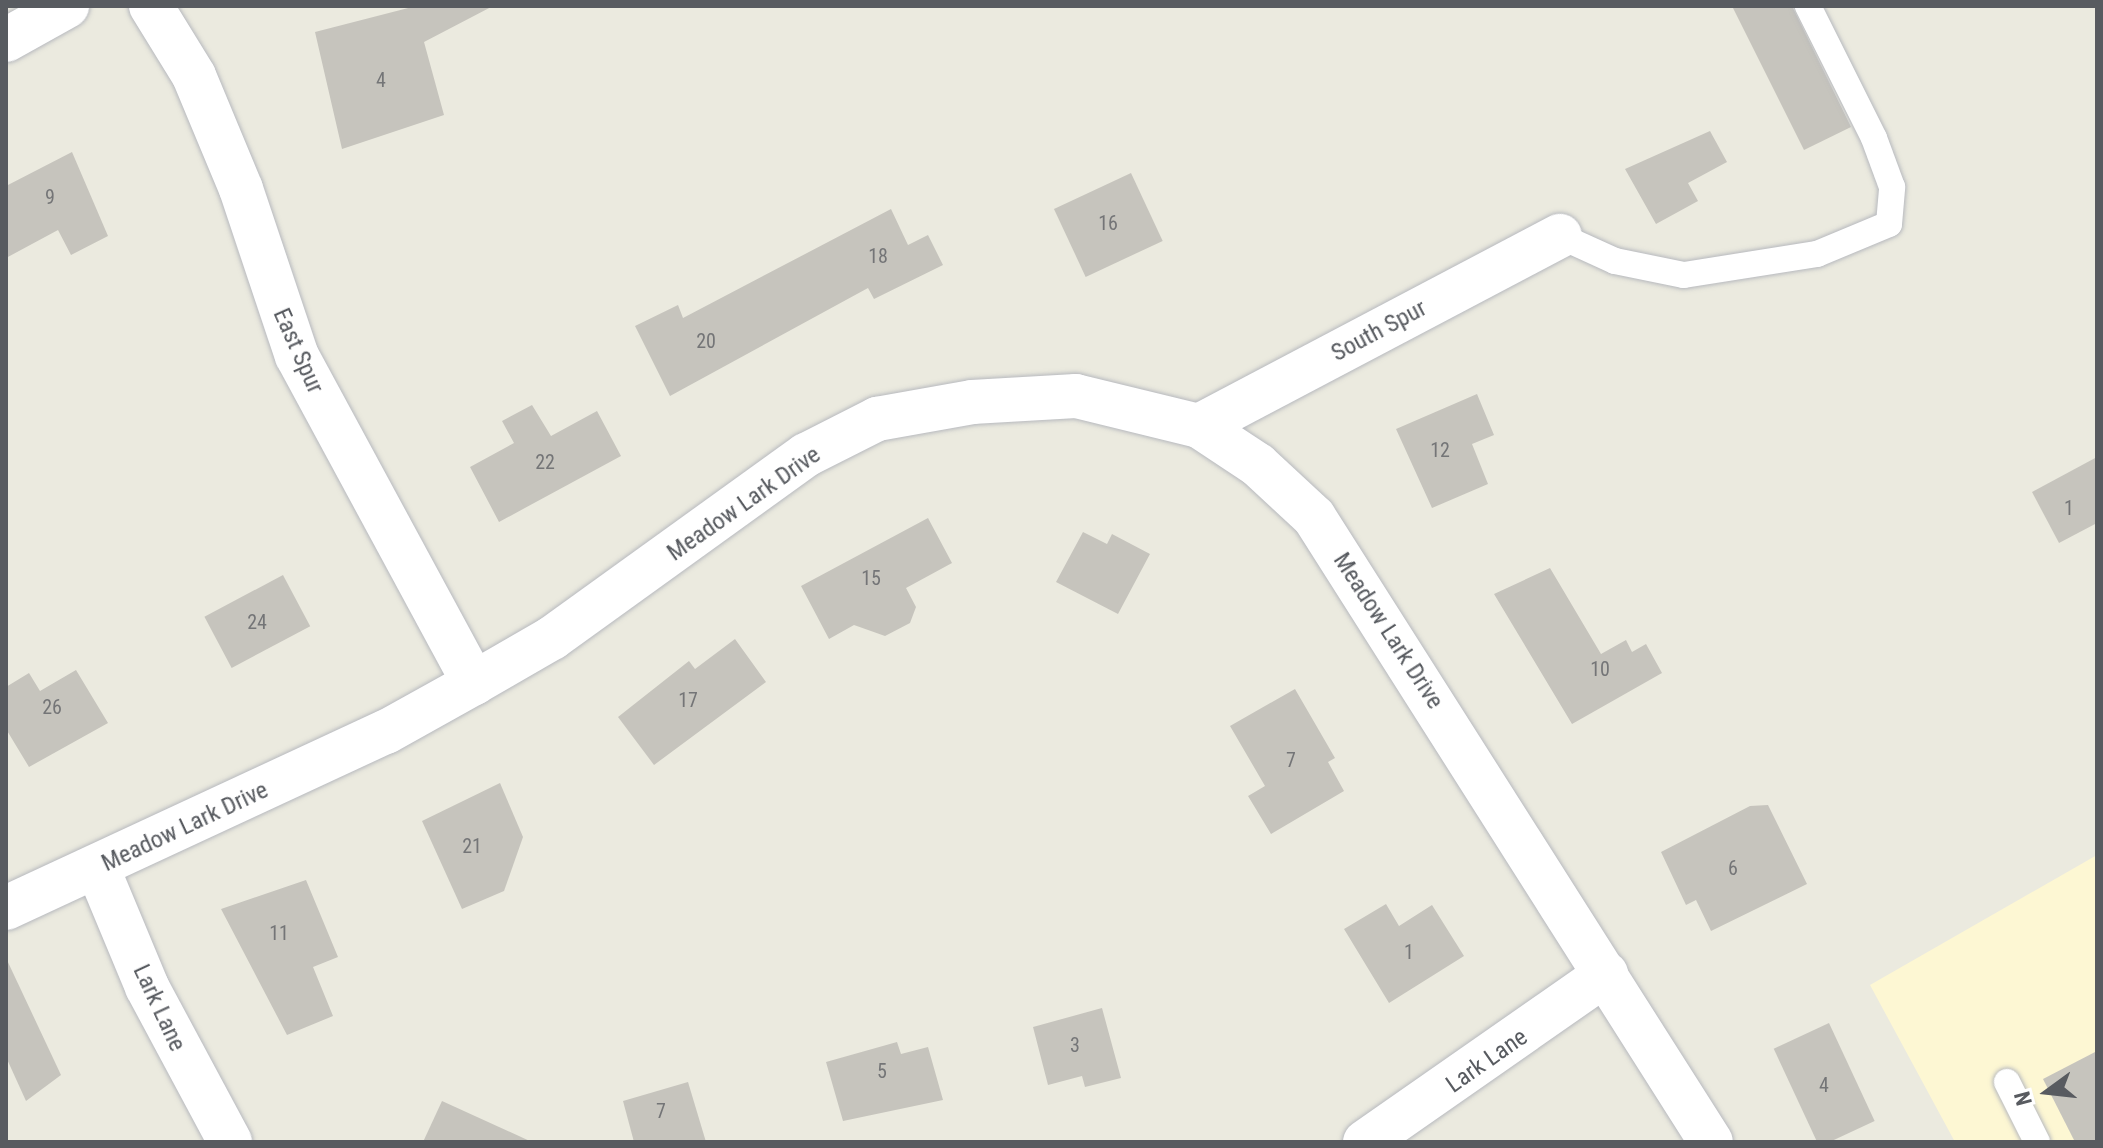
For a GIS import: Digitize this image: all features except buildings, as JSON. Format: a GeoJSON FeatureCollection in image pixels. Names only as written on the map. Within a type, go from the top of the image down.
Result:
{"type":"FeatureCollection","features":[{"type":"Feature","properties":{"kind":"street"},"geometry":{"type":"LineString","coordinates":[[6,40],[67,6]]}},
{"type":"Feature","properties":{"kind":"street","name":"East Spur"},"geometry":{"type":"LineString","coordinates":[[151,6],[194,76],[235,175],[297,356],[474,683]]}},
{"type":"Feature","properties":{"kind":"street","name":"South Spur"},"geometry":{"type":"LineString","coordinates":[[1199,426],[1560,236]]}},
{"type":"Feature","properties":{"kind":"street","name":"Meadow Lark Drive"},"geometry":{"type":"LineString","coordinates":[[6,908],[98,869],[474,683],[552,638],[806,455],[877,419],[972,402],[1076,396],[1199,426],[1258,465],[1314,517],[1711,1142]]}},
{"type":"Feature","properties":{"kind":"street","name":"Lark Lane"},"geometry":{"type":"LineString","coordinates":[[98,869],[147,987],[230,1142]]}},
{"type":"Feature","properties":{"kind":"street","name":"Lark Lane"},"geometry":{"type":"LineString","coordinates":[[1365,1142],[1606,974]]}},
{"type":"Feature","properties":{"kind":"lane"},"geometry":{"type":"LineString","coordinates":[[1560,236],[1615,261],[1684,275],[1817,254],[1889,224],[1892,187],[1874,138],[1808,6]]}},
{"type":"Feature","properties":{"kind":"lane"},"geometry":{"type":"LineString","coordinates":[[2007,1082],[2037,1142]]}},
{"type":"Feature","properties":{"kind":"shaded area"},"geometry":{"type":"Polygon","coordinates":[[[2097,855],[2097,1142],[1955,1142],[1870,985],[2097,855]]]}}]}
